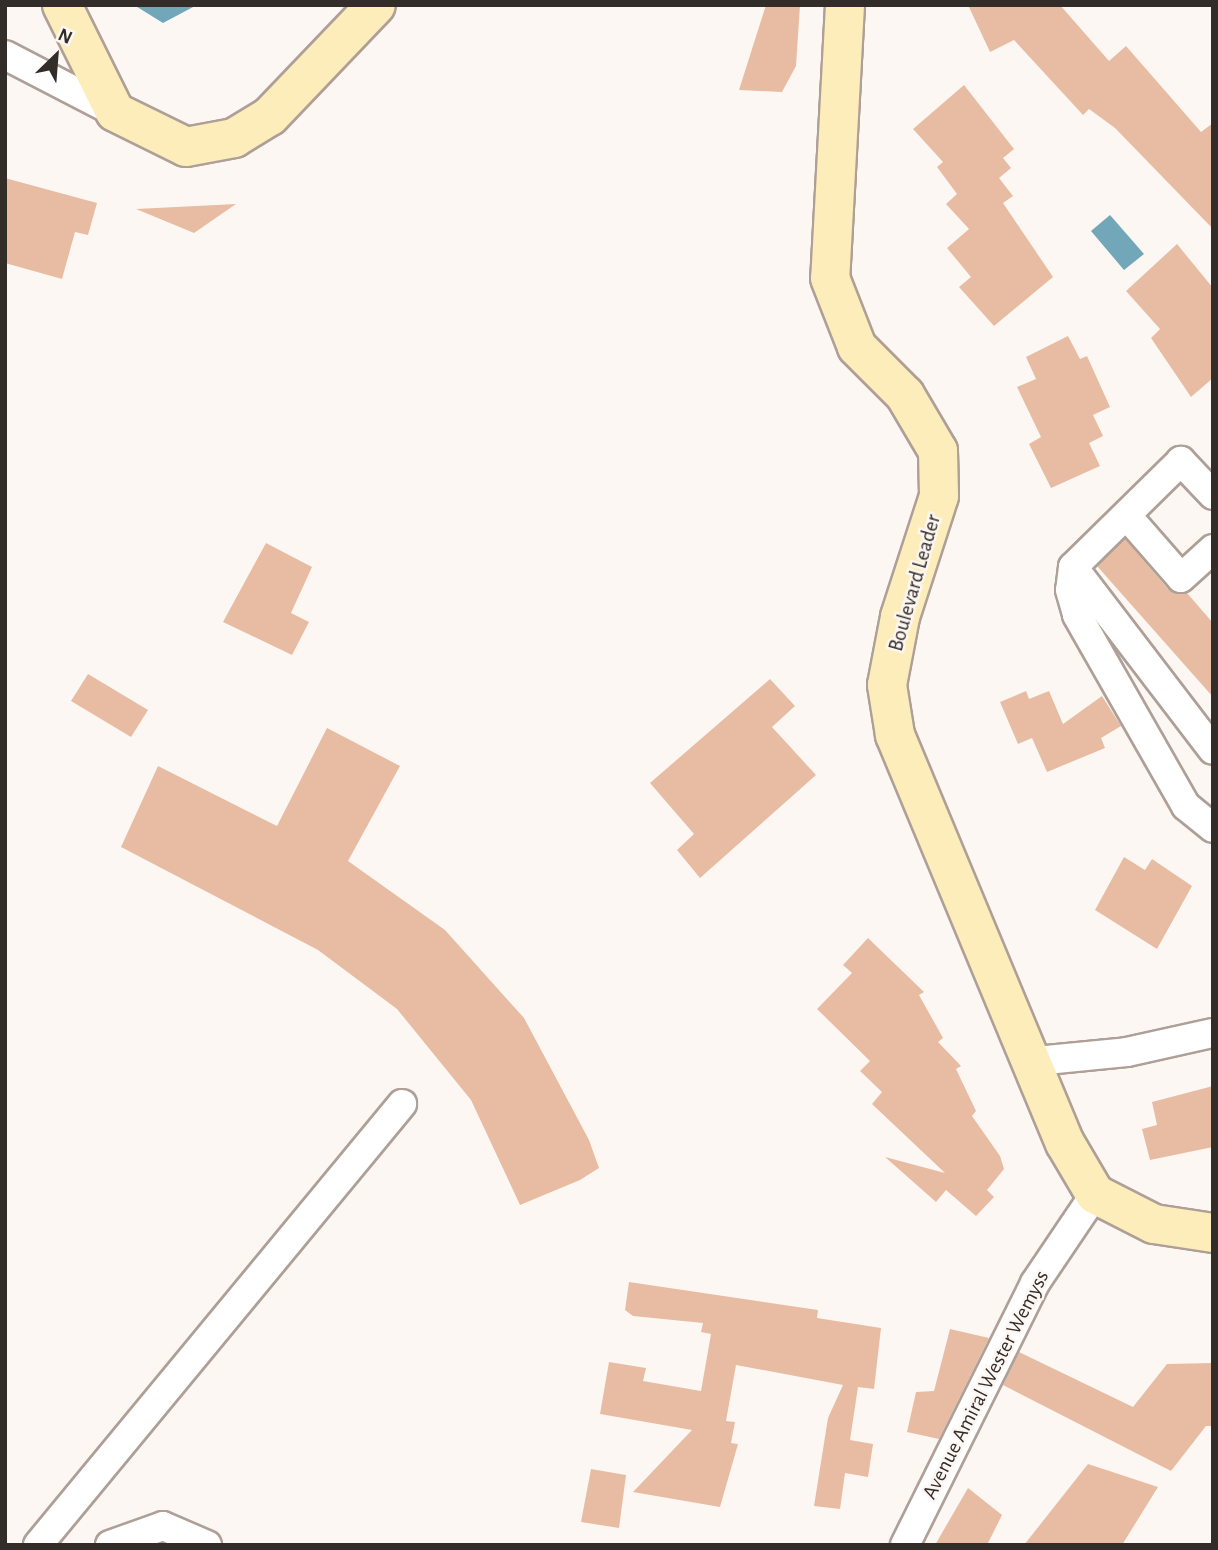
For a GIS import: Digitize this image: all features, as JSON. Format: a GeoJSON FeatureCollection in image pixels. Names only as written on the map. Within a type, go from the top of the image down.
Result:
{"type":"FeatureCollection","features":[{"type":"Feature","properties":{"kind":"street"},"geometry":{"type":"LineString","coordinates":[[62,5],[115,112]]}},
{"type":"Feature","properties":{"kind":"street"},"geometry":{"type":"LineString","coordinates":[[5,55],[186,147],[234,138],[270,116],[376,5]]}},
{"type":"Feature","properties":{"kind":"street","name":"Boulevard Leader"},"geometry":{"type":"LineString","coordinates":[[845,5],[830,278],[857,347],[905,395],[938,452],[939,496],[900,617],[887,685],[895,735],[1035,1060],[1065,1143],[1095,1194]]}},
{"type":"Feature","properties":{"kind":"street"},"geometry":{"type":"LineString","coordinates":[[1073,566],[1181,461],[1213,495]]}},
{"type":"Feature","properties":{"kind":"street"},"geometry":{"type":"LineString","coordinates":[[1126,516],[1181,578],[1213,548]]}},
{"type":"Feature","properties":{"kind":"street"},"geometry":{"type":"LineString","coordinates":[[1073,566],[1213,750]]}},
{"type":"Feature","properties":{"kind":"street"},"geometry":{"type":"LineString","coordinates":[[1073,566],[1077,615],[1186,806],[1213,828]]}},
{"type":"Feature","properties":{"kind":"street"},"geometry":{"type":"LineString","coordinates":[[1035,1060],[1127,1052],[1213,1033]]}},
{"type":"Feature","properties":{"kind":"street"},"geometry":{"type":"LineString","coordinates":[[38,1545],[402,1104]]}},
{"type":"Feature","properties":{"kind":"street"},"geometry":{"type":"LineString","coordinates":[[1095,1194],[1154,1224],[1213,1233]]}},
{"type":"Feature","properties":{"kind":"street","name":"Avenue Amiral Wester Wemyss"},"geometry":{"type":"LineString","coordinates":[[905,1545],[1035,1283],[1095,1194]]}},
{"type":"Feature","properties":{"kind":"street"},"geometry":{"type":"LineString","coordinates":[[110,1545],[163,1526],[207,1545]]}},
{"type":"Feature","properties":{"kind":"water"},"geometry":{"type":"Polygon","coordinates":[[[134,5],[195,5],[195,6],[163,23],[134,5]]]}},
{"type":"Feature","properties":{"kind":"water"},"geometry":{"type":"Polygon","coordinates":[[[1110,215],[1144,254],[1124,270],[1091,231],[1110,215]]]}},
{"type":"Feature","properties":{"kind":"building"},"geometry":{"type":"Polygon","coordinates":[[[766,5],[800,5],[796,66],[782,92],[739,90],[766,5]]]}},
{"type":"Feature","properties":{"kind":"building"},"geometry":{"type":"Polygon","coordinates":[[[968,5],[1060,5],[1109,61],[1126,46],[1201,132],[1213,123],[1213,229],[1115,128],[1089,109],[1083,115],[1014,40],[990,52],[968,5]]]}},
{"type":"Feature","properties":{"kind":"building"},"geometry":{"type":"Polygon","coordinates":[[[964,85],[1014,149],[1003,158],[1011,168],[999,178],[1013,196],[1003,203],[1053,277],[994,326],[959,287],[971,277],[947,248],[969,229],[946,204],[957,194],[937,167],[943,162],[913,129],[964,85]]]}},
{"type":"Feature","properties":{"kind":"building"},"geometry":{"type":"Polygon","coordinates":[[[5,178],[97,203],[88,235],[75,232],[62,279],[5,263],[5,178]]]}},
{"type":"Feature","properties":{"kind":"building"},"geometry":{"type":"Polygon","coordinates":[[[236,204],[194,233],[136,209],[236,204]]]}},
{"type":"Feature","properties":{"kind":"building"},"geometry":{"type":"Polygon","coordinates":[[[1177,244],[1213,288],[1213,378],[1191,397],[1151,338],[1160,329],[1126,291],[1177,244]]]}},
{"type":"Feature","properties":{"kind":"building"},"geometry":{"type":"Polygon","coordinates":[[[1068,336],[1080,359],[1087,356],[1110,407],[1093,415],[1103,436],[1089,443],[1100,466],[1051,488],[1029,444],[1041,437],[1017,387],[1036,379],[1026,357],[1068,336]]]}},
{"type":"Feature","properties":{"kind":"building"},"geometry":{"type":"Polygon","coordinates":[[[1125,539],[1168,589],[1187,593],[1213,623],[1213,697],[1097,566],[1125,539]]]}},
{"type":"Feature","properties":{"kind":"building"},"geometry":{"type":"Polygon","coordinates":[[[266,543],[312,567],[291,613],[309,622],[292,655],[223,622],[266,543]]]}},
{"type":"Feature","properties":{"kind":"building"},"geometry":{"type":"Polygon","coordinates":[[[88,674],[148,710],[131,737],[71,701],[88,674]]]}},
{"type":"Feature","properties":{"kind":"building"},"geometry":{"type":"Polygon","coordinates":[[[770,679],[795,706],[772,727],[816,775],[700,878],[677,850],[694,834],[650,783],[770,679]]]}},
{"type":"Feature","properties":{"kind":"building"},"geometry":{"type":"Polygon","coordinates":[[[1026,691],[1029,699],[1049,691],[1063,724],[1102,696],[1121,726],[1101,738],[1105,748],[1047,772],[1032,738],[1018,744],[1000,702],[1026,691]]]}},
{"type":"Feature","properties":{"kind":"building"},"geometry":{"type":"Polygon","coordinates":[[[327,728],[400,766],[348,861],[445,930],[524,1018],[589,1140],[599,1168],[580,1180],[520,1205],[471,1100],[397,1009],[318,950],[121,847],[158,766],[277,826],[327,728]]]}},
{"type":"Feature","properties":{"kind":"building"},"geometry":{"type":"Polygon","coordinates":[[[1124,857],[1145,870],[1152,859],[1192,886],[1157,949],[1095,910],[1124,857]]]}},
{"type":"Feature","properties":{"kind":"building"},"geometry":{"type":"Polygon","coordinates":[[[868,938],[924,992],[919,995],[943,1038],[938,1042],[961,1066],[956,1069],[976,1111],[972,1116],[1000,1156],[1004,1169],[987,1190],[994,1197],[976,1216],[946,1190],[936,1202],[885,1157],[945,1173],[872,1104],[882,1092],[860,1071],[870,1061],[817,1009],[852,973],[843,965],[868,938]]]}},
{"type":"Feature","properties":{"kind":"building"},"geometry":{"type":"Polygon","coordinates":[[[1213,1086],[1213,1147],[1150,1160],[1142,1129],[1157,1125],[1152,1102],[1213,1086]]]}},
{"type":"Feature","properties":{"kind":"building"},"geometry":{"type":"Polygon","coordinates":[[[629,1282],[818,1310],[817,1318],[881,1328],[874,1389],[858,1387],[850,1440],[873,1444],[868,1477],[845,1473],[840,1509],[814,1506],[828,1418],[843,1385],[736,1365],[726,1421],[735,1422],[731,1443],[738,1444],[720,1507],[633,1492],[692,1430],[600,1414],[609,1362],[646,1368],[643,1381],[701,1391],[711,1334],[701,1332],[703,1323],[633,1316],[625,1310],[629,1282]]]}},
{"type":"Feature","properties":{"kind":"building"},"geometry":{"type":"Polygon","coordinates":[[[950,1329],[989,1338],[939,1439],[907,1432],[916,1392],[934,1391],[950,1329]]]}},
{"type":"Feature","properties":{"kind":"building"},"geometry":{"type":"Polygon","coordinates":[[[1019,1352],[1133,1407],[1167,1364],[1213,1363],[1213,1426],[1206,1426],[1171,1471],[1003,1385],[1019,1352]]]}},
{"type":"Feature","properties":{"kind":"building"},"geometry":{"type":"Polygon","coordinates":[[[1088,1464],[1158,1487],[1122,1545],[1024,1545],[1088,1464]]]}},
{"type":"Feature","properties":{"kind":"building"},"geometry":{"type":"Polygon","coordinates":[[[591,1469],[626,1475],[619,1528],[581,1522],[591,1469]]]}},
{"type":"Feature","properties":{"kind":"building"},"geometry":{"type":"Polygon","coordinates":[[[968,1488],[1002,1515],[987,1545],[935,1545],[968,1488]]]}}]}
